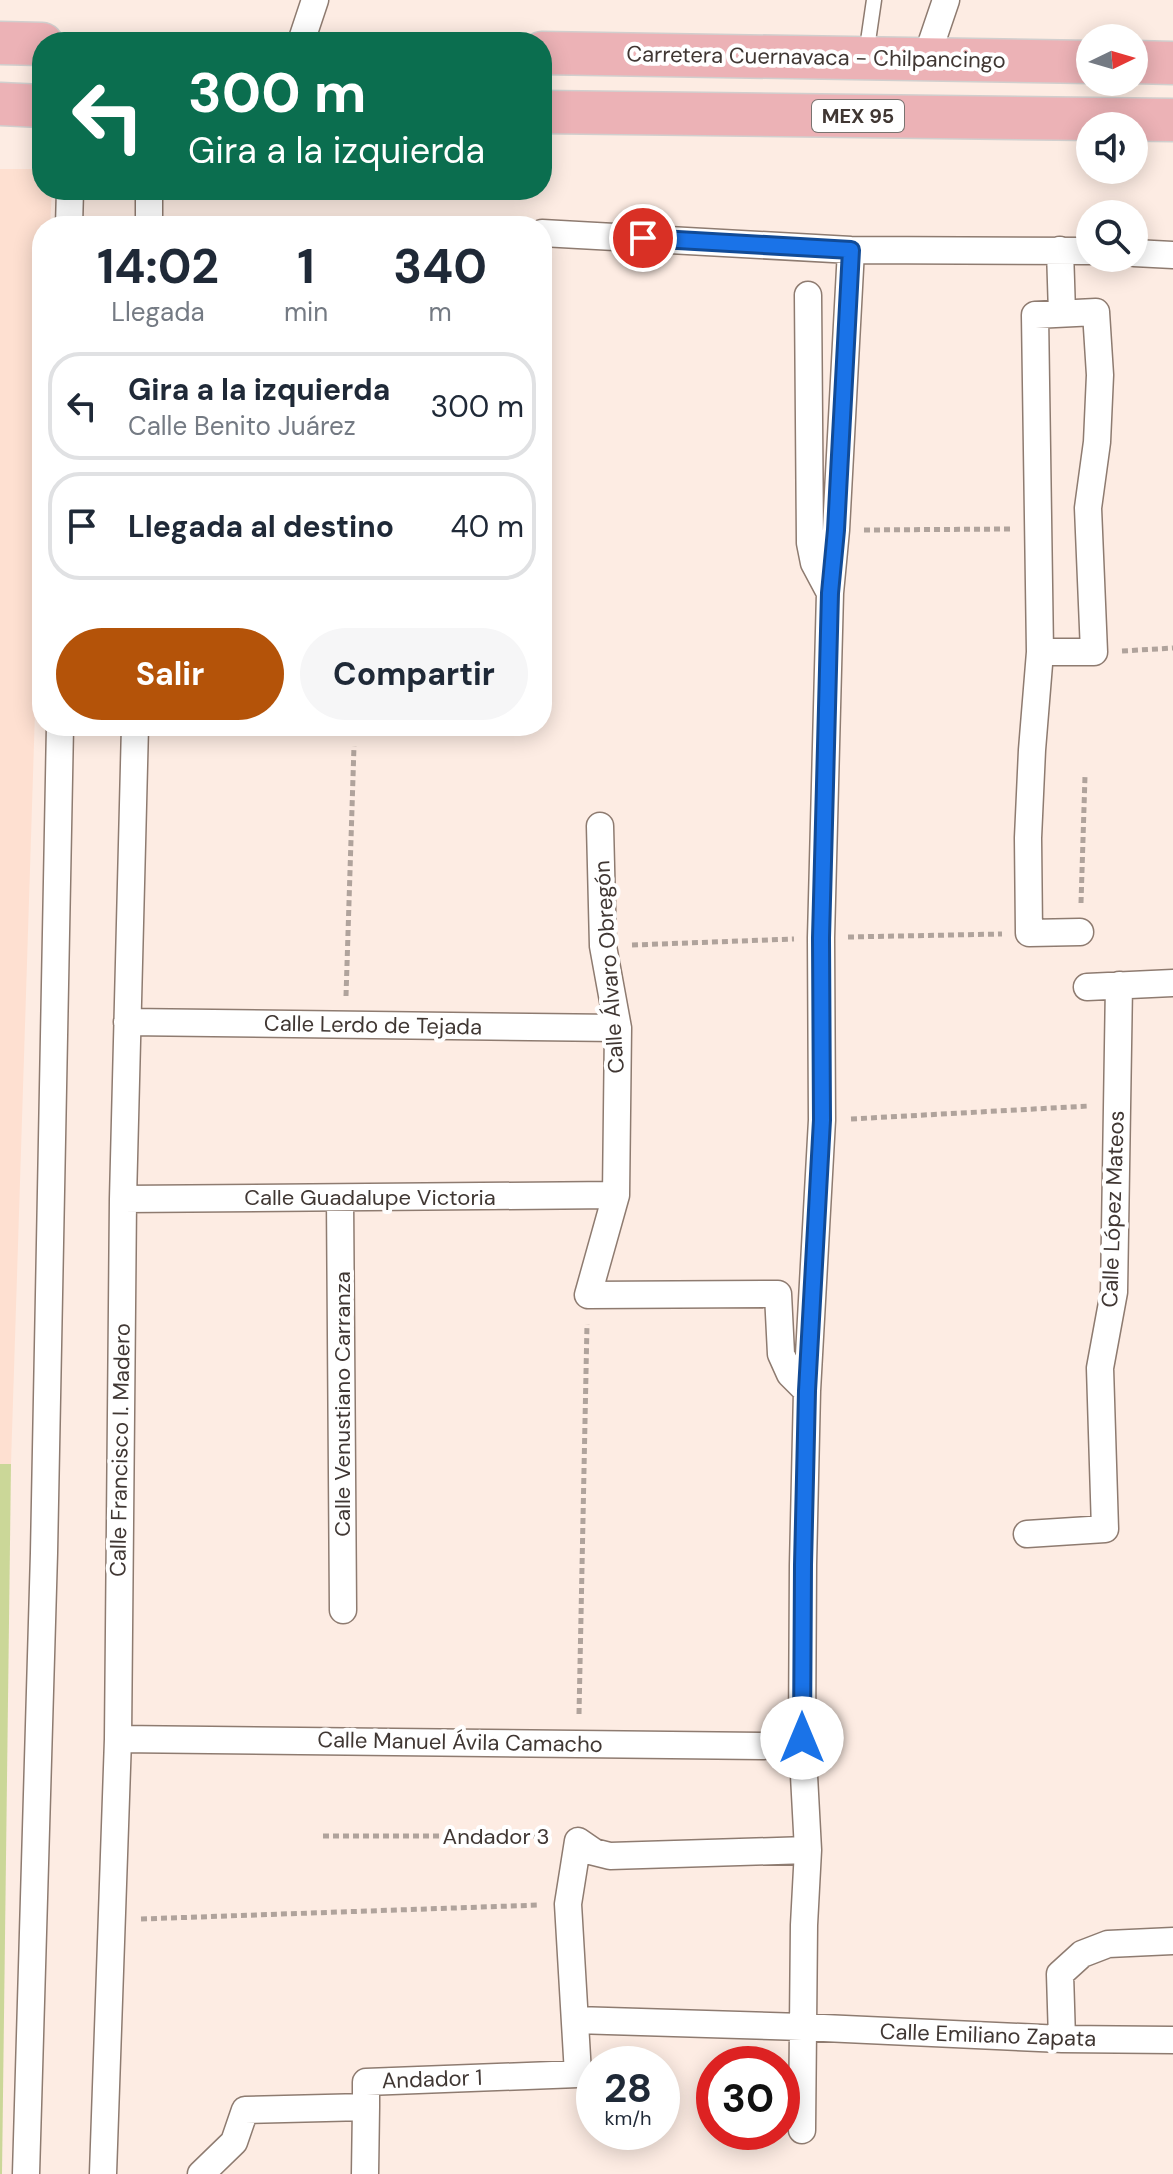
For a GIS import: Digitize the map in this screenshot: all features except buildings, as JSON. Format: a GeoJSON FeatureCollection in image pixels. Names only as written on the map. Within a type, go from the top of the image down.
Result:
{"type":"FeatureCollection","features":[{"type":"Feature","properties":{"kind":"main road"},"geometry":{"type":"LineString","coordinates":[[0,43],[32,44]]}},
{"type":"Feature","properties":{"kind":"main road","name":"Carretera Cuernavaca - Chilpancingo"},"geometry":{"type":"LineString","coordinates":[[552,53],[1076,62]]}},
{"type":"Feature","properties":{"kind":"main road"},"geometry":{"type":"LineString","coordinates":[[1148,62],[1173,63]]}},
{"type":"Feature","properties":{"kind":"main road"},"geometry":{"type":"LineString","coordinates":[[0,104],[32,106]]}},
{"type":"Feature","properties":{"kind":"main road","name":"MEX 95"},"geometry":{"type":"LineString","coordinates":[[552,112],[1173,120]]}},
{"type":"Feature","properties":{"kind":"street"},"geometry":{"type":"LineString","coordinates":[[304,32],[315,0]]}},
{"type":"Feature","properties":{"kind":"street"},"geometry":{"type":"LineString","coordinates":[[926,59],[946,0]]}},
{"type":"Feature","properties":{"kind":"street"},"geometry":{"type":"LineString","coordinates":[[552,234],[851,250],[1076,251]]}},
{"type":"Feature","properties":{"kind":"street"},"geometry":{"type":"LineString","coordinates":[[802,2130],[808,1850],[802,1738],[807,1391],[822,1120],[821,938],[830,593],[851,250]]}},
{"type":"Feature","properties":{"kind":"street"},"geometry":{"type":"LineString","coordinates":[[1060,250],[1062,313]]}},
{"type":"Feature","properties":{"kind":"street"},"geometry":{"type":"LineString","coordinates":[[1148,254],[1173,255]]}},
{"type":"Feature","properties":{"kind":"street"},"geometry":{"type":"LineString","coordinates":[[808,295],[810,543],[814,563],[830,593]]}},
{"type":"Feature","properties":{"kind":"street"},"geometry":{"type":"LineString","coordinates":[[1040,652],[1094,652],[1088,508],[1097,442],[1100,375],[1096,312],[1035,315],[1040,652],[1028,838],[1029,933],[1080,932]]}},
{"type":"Feature","properties":{"kind":"street"},"geometry":{"type":"LineString","coordinates":[[26,2174],[44,1537],[60,736]]}},
{"type":"Feature","properties":{"kind":"street","name":"Calle Francisco I. Madero"},"geometry":{"type":"LineString","coordinates":[[103,2174],[118,1739],[123,1199],[135,736]]}},
{"type":"Feature","properties":{"kind":"street","name":"Calle Álvaro Obregón"},"geometry":{"type":"LineString","coordinates":[[588,1295],[616,1195],[618,1028],[603,946],[600,826]]}},
{"type":"Feature","properties":{"kind":"street"},"geometry":{"type":"LineString","coordinates":[[1087,987],[1173,983]]}},
{"type":"Feature","properties":{"kind":"street","name":"Calle López Mateos"},"geometry":{"type":"LineString","coordinates":[[1027,1534],[1105,1529],[1100,1368],[1114,1292],[1119,985]]}},
{"type":"Feature","properties":{"kind":"street","name":"Calle Lerdo de Tejada"},"geometry":{"type":"LineString","coordinates":[[127,1022],[618,1028]]}},
{"type":"Feature","properties":{"kind":"street","name":"Calle Guadalupe Victoria"},"geometry":{"type":"LineString","coordinates":[[123,1199],[616,1195]]}},
{"type":"Feature","properties":{"kind":"street","name":"Calle Venustiano Carranza"},"geometry":{"type":"LineString","coordinates":[[340,1198],[343,1610]]}},
{"type":"Feature","properties":{"kind":"street"},"geometry":{"type":"LineString","coordinates":[[588,1295],[778,1294],[781,1354],[790,1374],[807,1391]]}},
{"type":"Feature","properties":{"kind":"street","name":"Calle Manuel Ávila Camacho"},"geometry":{"type":"LineString","coordinates":[[118,1739],[763,1746],[802,1738]]}},
{"type":"Feature","properties":{"kind":"street"},"geometry":{"type":"LineString","coordinates":[[578,1841],[568,1904],[575,2020],[802,2027]]}},
{"type":"Feature","properties":{"kind":"street","name":"Andador 3"},"geometry":{"type":"LineString","coordinates":[[578,1841],[594,1852],[610,1856],[808,1850]]}},
{"type":"Feature","properties":{"kind":"street"},"geometry":{"type":"LineString","coordinates":[[1062,2039],[1060,1974],[1082,1954],[1108,1944],[1173,1941]]}},
{"type":"Feature","properties":{"kind":"street","name":"Andador 1"},"geometry":{"type":"LineString","coordinates":[[201,2174],[234,2142],[245,2110],[366,2107],[366,2082],[578,2074],[575,2020]]}},
{"type":"Feature","properties":{"kind":"street","name":"Calle Emiliano Zapata"},"geometry":{"type":"LineString","coordinates":[[802,2027],[1062,2039],[1173,2040]]}},
{"type":"Feature","properties":{"kind":"street"},"geometry":{"type":"LineString","coordinates":[[365,2174],[366,2107]]}},
{"type":"Feature","properties":{"kind":"lane"},"geometry":{"type":"LineString","coordinates":[[865,58],[874,0]]}},
{"type":"Feature","properties":{"kind":"path"},"geometry":{"type":"LineString","coordinates":[[836,530],[1039,529]]}},
{"type":"Feature","properties":{"kind":"path"},"geometry":{"type":"LineString","coordinates":[[1094,652],[1173,648]]}},
{"type":"Feature","properties":{"kind":"path"},"geometry":{"type":"LineString","coordinates":[[345,1025],[354,746]]}},
{"type":"Feature","properties":{"kind":"path"},"geometry":{"type":"LineString","coordinates":[[1080,932],[1085,776]]}},
{"type":"Feature","properties":{"kind":"path"},"geometry":{"type":"LineString","coordinates":[[603,946],[1029,933]]}},
{"type":"Feature","properties":{"kind":"path"},"geometry":{"type":"LineString","coordinates":[[822,1120],[1118,1105]]}},
{"type":"Feature","properties":{"kind":"path"},"geometry":{"type":"LineString","coordinates":[[578,1744],[588,1295]]}},
{"type":"Feature","properties":{"kind":"path","name":"Andador 3"},"geometry":{"type":"LineString","coordinates":[[323,1836],[546,1836],[578,1841]]}},
{"type":"Feature","properties":{"kind":"path"},"geometry":{"type":"LineString","coordinates":[[112,1920],[568,1904]]}},
{"type":"Feature","properties":{"kind":"shaded area"},"geometry":{"type":"Polygon","coordinates":[[[0,169],[32,169],[32,200],[51,200],[51,216],[32,216],[34,736],[11,1464],[0,1464],[0,169]]]}},
{"type":"Feature","properties":{"kind":"green space"},"geometry":{"type":"Polygon","coordinates":[[[0,1464],[11,1464],[2,2174],[0,2174],[0,1464]]]}},
{"type":"Feature","properties":{"kind":"route"},"geometry":{"type":"LineString","coordinates":[[643,238],[851,250],[830,593],[821,938],[822,1120],[807,1391],[802,1738]]}}]}
